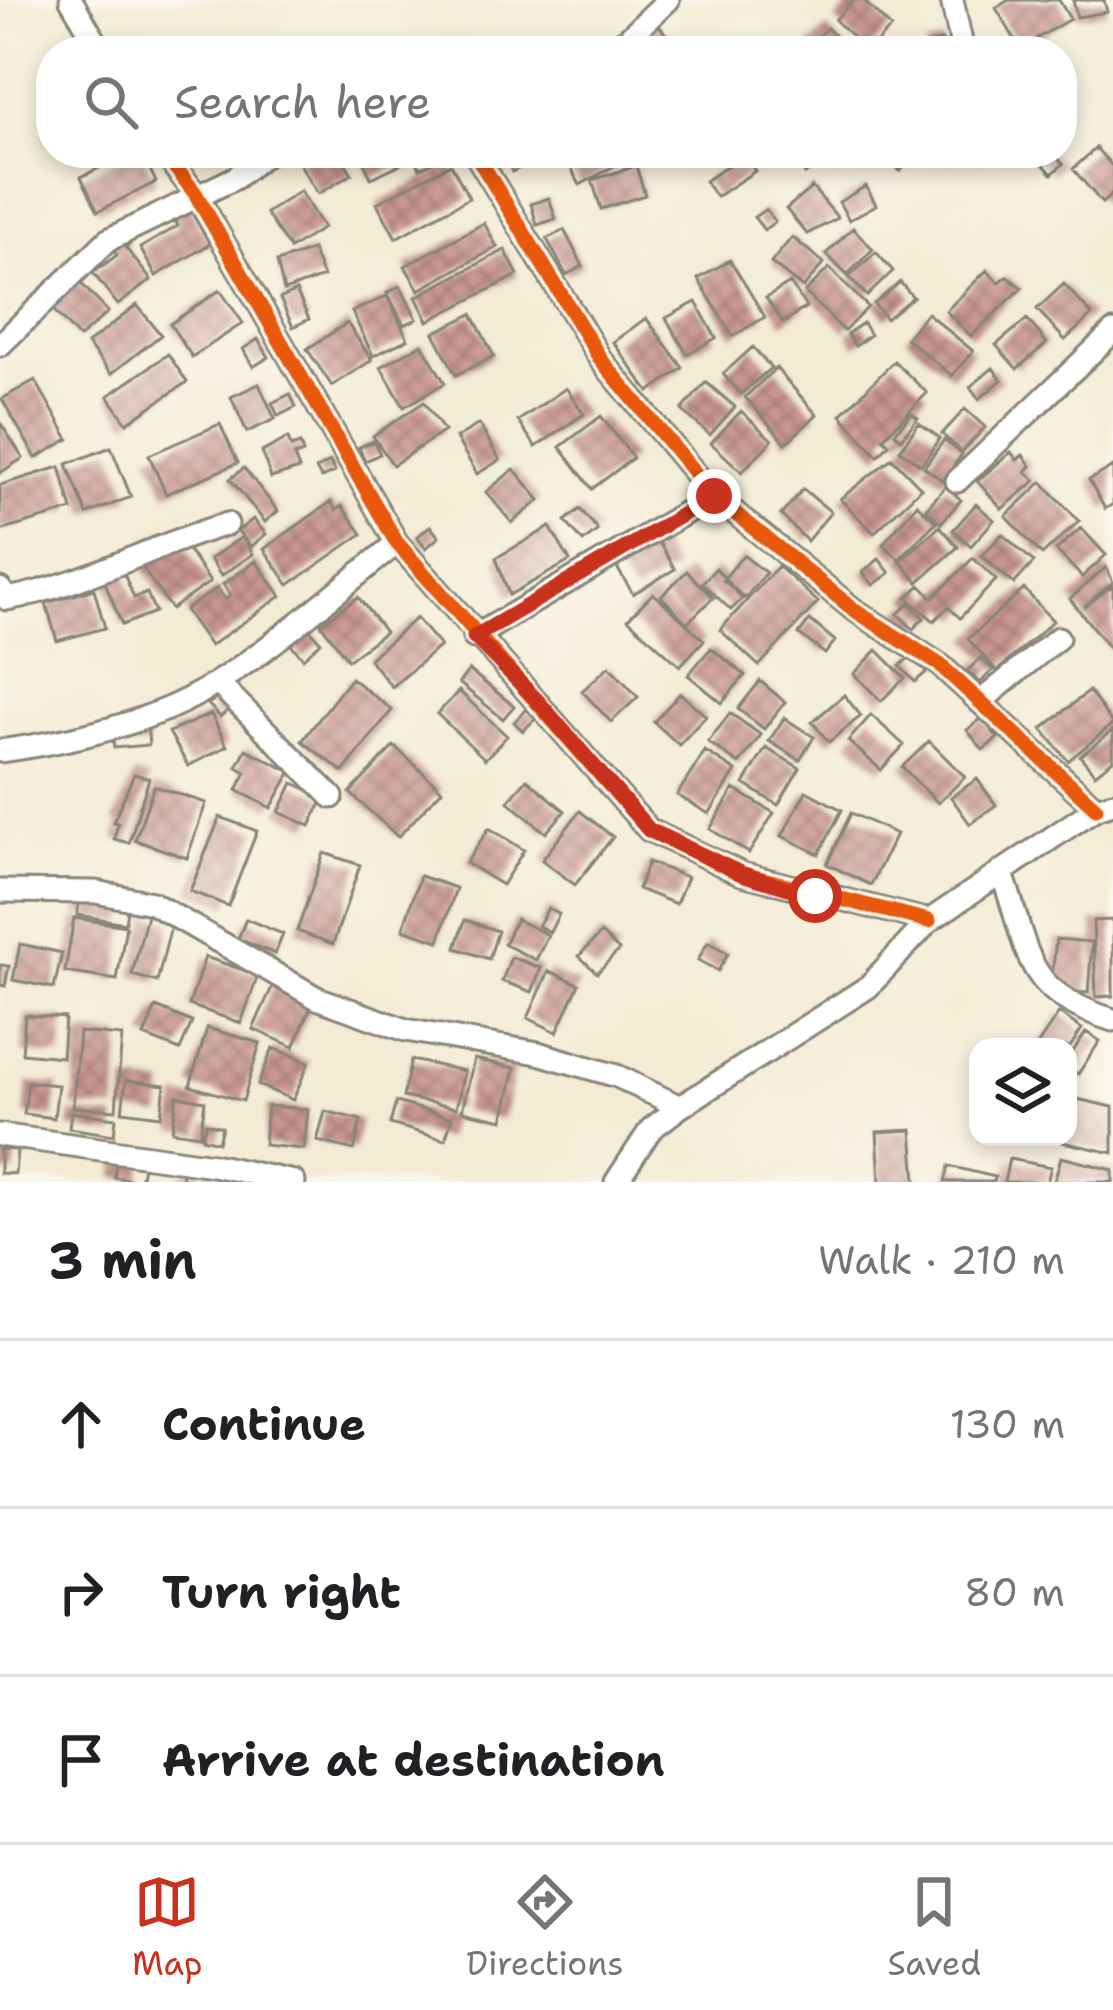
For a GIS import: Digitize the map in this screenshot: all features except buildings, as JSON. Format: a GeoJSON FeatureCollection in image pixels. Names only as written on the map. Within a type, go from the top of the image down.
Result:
{"type":"FeatureCollection","features":[{"type":"Feature","properties":{"kind":"street"},"geometry":{"type":"LineString","coordinates":[[71,0],[92,36]]}},
{"type":"Feature","properties":{"kind":"street"},"geometry":{"type":"LineString","coordinates":[[630,36],[668,0]]}},
{"type":"Feature","properties":{"kind":"street"},"geometry":{"type":"LineString","coordinates":[[952,0],[960,36]]}},
{"type":"Feature","properties":{"kind":"street"},"geometry":{"type":"LineString","coordinates":[[176,168],[195,193],[398,543],[474,637],[538,701],[649,830],[673,845],[760,880],[929,921]]}},
{"type":"Feature","properties":{"kind":"street"},"geometry":{"type":"LineString","coordinates":[[0,345],[108,240],[248,168]]}},
{"type":"Feature","properties":{"kind":"street"},"geometry":{"type":"LineString","coordinates":[[484,168],[601,360],[714,496],[853,609],[940,665],[1104,806],[929,921],[868,987],[680,1107],[652,1129],[616,1182]]}},
{"type":"Feature","properties":{"kind":"street"},"geometry":{"type":"LineString","coordinates":[[957,482],[1113,332]]}},
{"type":"Feature","properties":{"kind":"street"},"geometry":{"type":"LineString","coordinates":[[474,637],[714,496]]}},
{"type":"Feature","properties":{"kind":"street"},"geometry":{"type":"LineString","coordinates":[[0,590],[7,598],[54,590],[177,538],[227,524]]}},
{"type":"Feature","properties":{"kind":"street"},"geometry":{"type":"LineString","coordinates":[[0,751],[45,745],[140,717],[218,682],[398,543]]}},
{"type":"Feature","properties":{"kind":"street"},"geometry":{"type":"LineString","coordinates":[[980,702],[1058,638]]}},
{"type":"Feature","properties":{"kind":"street"},"geometry":{"type":"LineString","coordinates":[[218,682],[332,797]]}},
{"type":"Feature","properties":{"kind":"street"},"geometry":{"type":"LineString","coordinates":[[1001,871],[1021,938],[1046,991],[1071,1007],[1113,1020]]}},
{"type":"Feature","properties":{"kind":"street"},"geometry":{"type":"LineString","coordinates":[[0,891],[96,892],[152,903],[317,998],[406,1030],[538,1053],[616,1076],[680,1107]]}},
{"type":"Feature","properties":{"kind":"street"},"geometry":{"type":"LineString","coordinates":[[0,1136],[213,1165],[294,1182]]}},
{"type":"Feature","properties":{"kind":"cycle path"},"geometry":{"type":"LineString","coordinates":[[176,168],[195,193],[397,543],[649,830],[742,874],[929,921]]}},
{"type":"Feature","properties":{"kind":"cycle path"},"geometry":{"type":"LineString","coordinates":[[484,168],[601,360],[714,496],[853,609],[940,665],[1096,808]]}},
{"type":"Feature","properties":{"kind":"route"},"geometry":{"type":"LineString","coordinates":[[714,496],[474,637],[538,701],[589,767],[649,830],[742,874],[815,896]]}}]}
